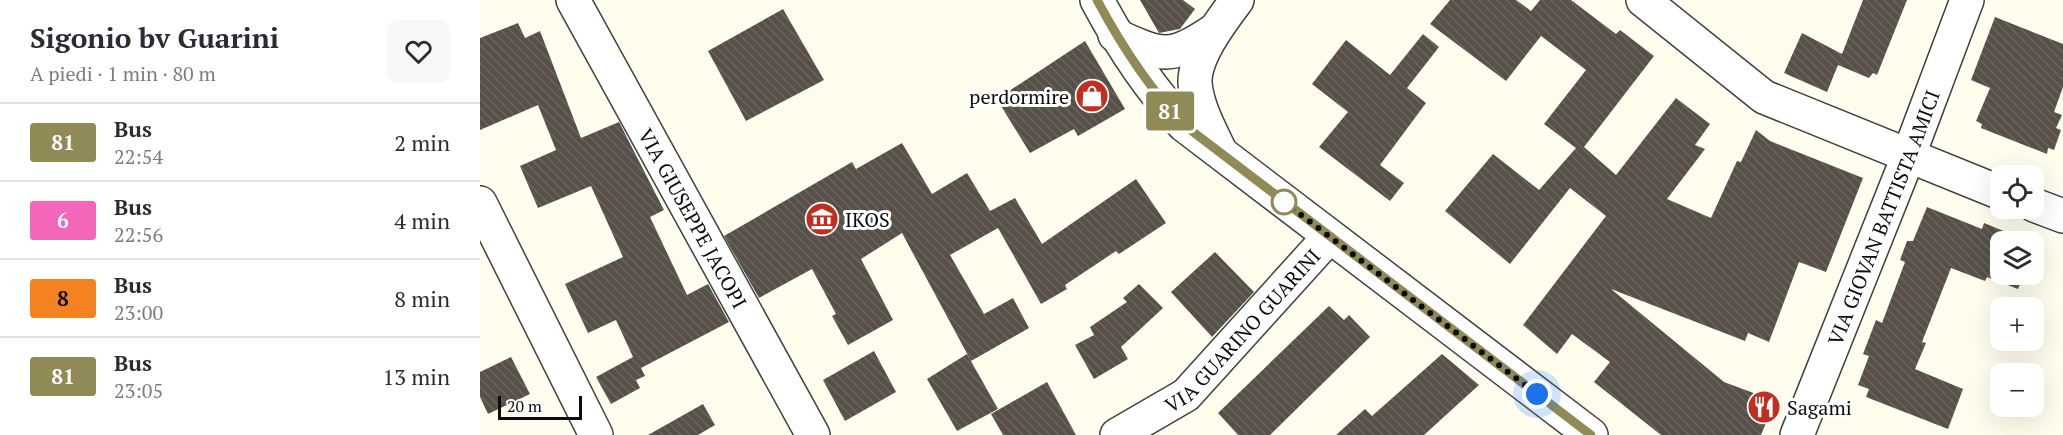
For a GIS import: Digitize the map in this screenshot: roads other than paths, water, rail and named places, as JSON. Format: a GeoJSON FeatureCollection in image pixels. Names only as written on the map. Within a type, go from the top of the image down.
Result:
{"type":"FeatureCollection","features":[{"type":"Feature","properties":{"kind":"street","name":"VIA GIUSEPPE JACOPI"},"geometry":{"type":"LineString","coordinates":[[573,0],[813,435]]}},
{"type":"Feature","properties":{"kind":"street"},"geometry":{"type":"LineString","coordinates":[[1097,0],[1115,35],[1158,98],[1184,125],[1220,150],[1329,237],[1592,435]]}},
{"type":"Feature","properties":{"kind":"street"},"geometry":{"type":"LineString","coordinates":[[1220,150],[1200,108],[1195,81],[1202,57],[1215,30],[1237,0]]}},
{"type":"Feature","properties":{"kind":"street"},"geometry":{"type":"LineString","coordinates":[[1643,0],[1764,97],[1990,189]]}},
{"type":"Feature","properties":{"kind":"street","name":"VIA GIOVAN BATTISTA AMICI"},"geometry":{"type":"LineString","coordinates":[[1797,435],[1908,157],[1967,0]]}},
{"type":"Feature","properties":{"kind":"street"},"geometry":{"type":"LineString","coordinates":[[1115,35],[1163,53],[1189,47],[1215,30]]}},
{"type":"Feature","properties":{"kind":"street"},"geometry":{"type":"LineString","coordinates":[[480,203],[596,435]]}},
{"type":"Feature","properties":{"kind":"street"},"geometry":{"type":"LineString","coordinates":[[2044,209],[2063,216]]}},
{"type":"Feature","properties":{"kind":"street","name":"VIA GUARINO GUARINI"},"geometry":{"type":"LineString","coordinates":[[1117,435],[1186,395],[1329,237]]}},
{"type":"Feature","properties":{"kind":"place","name":"perdormire"},"geometry":{"type":"Point","coordinates":[1092,96]}},
{"type":"Feature","properties":{"kind":"place","name":"IKOS"},"geometry":{"type":"Point","coordinates":[822,219]}},
{"type":"Feature","properties":{"kind":"place","name":"Sagami"},"geometry":{"type":"Point","coordinates":[1764,407]}}]}
